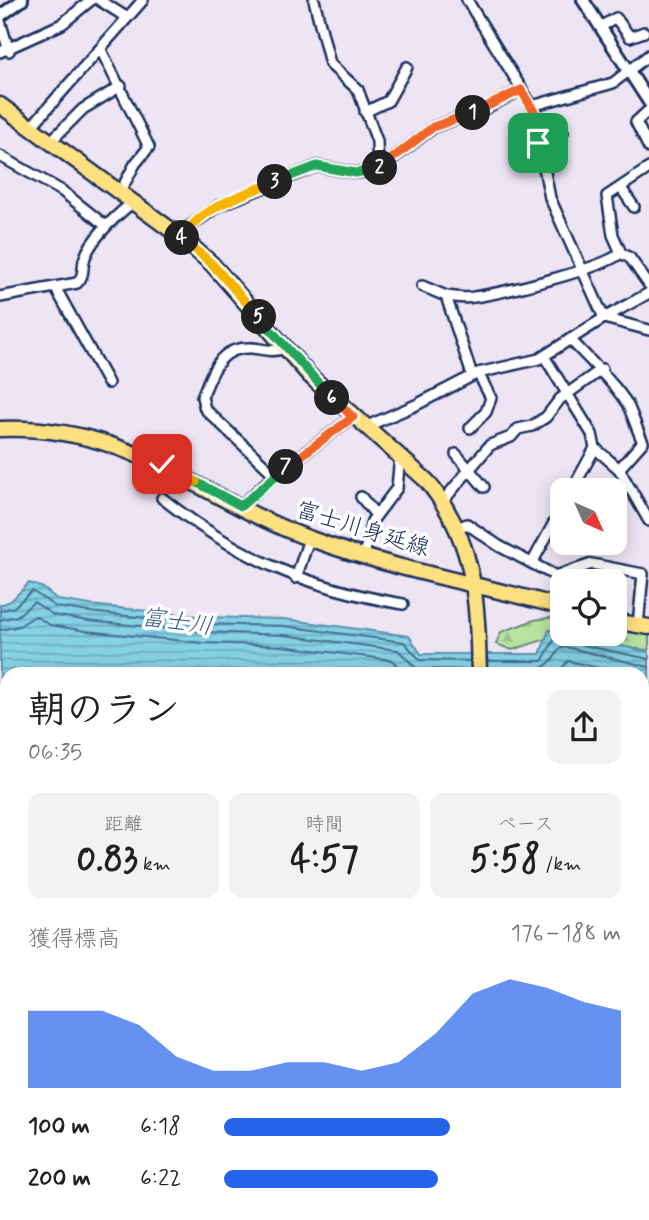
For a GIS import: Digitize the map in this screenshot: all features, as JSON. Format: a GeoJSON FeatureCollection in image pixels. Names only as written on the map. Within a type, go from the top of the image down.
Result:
{"type":"FeatureCollection","features":[{"type":"Feature","properties":{"kind":"main road"},"geometry":{"type":"LineString","coordinates":[[2,109],[51,141],[182,238],[236,289],[285,348],[353,417],[400,456],[443,501],[468,554],[474,583],[479,667]]}},
{"type":"Feature","properties":{"kind":"main road","name":"富士川身延線"},"geometry":{"type":"LineString","coordinates":[[0,429],[27,428],[64,432],[121,447],[309,538],[364,556],[550,604]]}},
{"type":"Feature","properties":{"kind":"street"},"geometry":{"type":"LineString","coordinates":[[0,16],[22,0]]}},
{"type":"Feature","properties":{"kind":"street"},"geometry":{"type":"LineString","coordinates":[[0,21],[5,51],[62,24],[91,0]]}},
{"type":"Feature","properties":{"kind":"street"},"geometry":{"type":"LineString","coordinates":[[99,0],[126,17]]}},
{"type":"Feature","properties":{"kind":"street"},"geometry":{"type":"LineString","coordinates":[[31,127],[143,0]]}},
{"type":"Feature","properties":{"kind":"street"},"geometry":{"type":"LineString","coordinates":[[314,0],[330,64],[358,90],[377,141],[378,170]]}},
{"type":"Feature","properties":{"kind":"street"},"geometry":{"type":"LineString","coordinates":[[467,0],[532,106],[550,198],[604,318]]}},
{"type":"Feature","properties":{"kind":"street"},"geometry":{"type":"LineString","coordinates":[[583,0],[649,102]]}},
{"type":"Feature","properties":{"kind":"street"},"geometry":{"type":"LineString","coordinates":[[600,27],[616,18],[630,37],[644,32]]}},
{"type":"Feature","properties":{"kind":"street"},"geometry":{"type":"LineString","coordinates":[[101,50],[149,147],[135,164],[120,192]]}},
{"type":"Feature","properties":{"kind":"street"},"geometry":{"type":"LineString","coordinates":[[532,106],[613,83],[649,55]]}},
{"type":"Feature","properties":{"kind":"street"},"geometry":{"type":"LineString","coordinates":[[365,112],[388,101],[407,67]]}},
{"type":"Feature","properties":{"kind":"street"},"geometry":{"type":"LineString","coordinates":[[51,141],[83,109],[121,86]]}},
{"type":"Feature","properties":{"kind":"street"},"geometry":{"type":"LineString","coordinates":[[182,238],[190,227],[218,206],[317,166],[356,173],[378,170],[433,127],[484,109],[521,90]]}},
{"type":"Feature","properties":{"kind":"street"},"geometry":{"type":"LineString","coordinates":[[649,110],[636,122],[649,148]]}},
{"type":"Feature","properties":{"kind":"street"},"geometry":{"type":"LineString","coordinates":[[538,143],[563,132]]}},
{"type":"Feature","properties":{"kind":"street"},"geometry":{"type":"LineString","coordinates":[[0,156],[62,191],[106,226]]}},
{"type":"Feature","properties":{"kind":"street"},"geometry":{"type":"LineString","coordinates":[[649,168],[607,196],[614,235],[621,253],[630,258],[649,285]]}},
{"type":"Feature","properties":{"kind":"street"},"geometry":{"type":"LineString","coordinates":[[621,188],[634,207]]}},
{"type":"Feature","properties":{"kind":"street"},"geometry":{"type":"LineString","coordinates":[[0,297],[55,287],[81,279],[85,257],[106,226],[133,202]]}},
{"type":"Feature","properties":{"kind":"street"},"geometry":{"type":"LineString","coordinates":[[422,286],[446,296],[474,297],[583,271],[613,260],[621,253]]}},
{"type":"Feature","properties":{"kind":"street"},"geometry":{"type":"LineString","coordinates":[[55,287],[108,383]]}},
{"type":"Feature","properties":{"kind":"street"},"geometry":{"type":"LineString","coordinates":[[365,427],[416,405],[475,374],[544,356],[649,293]]}},
{"type":"Feature","properties":{"kind":"street"},"geometry":{"type":"LineString","coordinates":[[446,296],[475,374],[491,398],[486,412],[470,428]]}},
{"type":"Feature","properties":{"kind":"street"},"geometry":{"type":"LineString","coordinates":[[604,318],[649,330]]}},
{"type":"Feature","properties":{"kind":"street"},"geometry":{"type":"LineString","coordinates":[[570,339],[602,369],[628,405],[628,413],[643,442],[618,468]]}},
{"type":"Feature","properties":{"kind":"street"},"geometry":{"type":"LineString","coordinates":[[275,475],[205,409],[202,397],[221,356],[235,349],[274,352],[285,348]]}},
{"type":"Feature","properties":{"kind":"street"},"geometry":{"type":"LineString","coordinates":[[544,356],[592,433],[595,448],[618,468],[649,521]]}},
{"type":"Feature","properties":{"kind":"street"},"geometry":{"type":"LineString","coordinates":[[443,501],[490,445],[539,422],[569,393],[602,369]]}},
{"type":"Feature","properties":{"kind":"street"},"geometry":{"type":"LineString","coordinates":[[241,506],[275,475],[353,417]]}},
{"type":"Feature","properties":{"kind":"street"},"geometry":{"type":"LineString","coordinates":[[579,478],[595,448]]}},
{"type":"Feature","properties":{"kind":"street"},"geometry":{"type":"LineString","coordinates":[[456,454],[484,487]]}},
{"type":"Feature","properties":{"kind":"street"},"geometry":{"type":"LineString","coordinates":[[364,556],[376,514],[397,488],[400,456]]}},
{"type":"Feature","properties":{"kind":"street"},"geometry":{"type":"LineString","coordinates":[[361,497],[376,514]]}},
{"type":"Feature","properties":{"kind":"street"},"geometry":{"type":"LineString","coordinates":[[162,498],[230,546],[296,578],[340,592],[403,604]]}},
{"type":"Feature","properties":{"kind":"street"},"geometry":{"type":"LineString","coordinates":[[457,528],[467,524],[550,574]]}},
{"type":"Feature","properties":{"kind":"street"},"geometry":{"type":"LineString","coordinates":[[532,563],[550,531]]}},
{"type":"Feature","properties":{"kind":"street"},"geometry":{"type":"LineString","coordinates":[[296,578],[309,538]]}},
{"type":"Feature","properties":{"kind":"street"},"geometry":{"type":"LineString","coordinates":[[581,569],[592,564],[617,569]]}},
{"type":"Feature","properties":{"kind":"street"},"geometry":{"type":"LineString","coordinates":[[627,571],[646,575],[643,626]]}},
{"type":"Feature","properties":{"kind":"green space"},"geometry":{"type":"Polygon","coordinates":[[[550,618],[550,641],[543,640],[512,650],[496,644],[501,632],[534,620],[550,618]]]}},
{"type":"Feature","properties":{"kind":"green space"},"geometry":{"type":"Polygon","coordinates":[[[627,630],[649,632],[649,650],[607,646],[627,646],[627,630]]]}},
{"type":"Feature","properties":{"kind":"water","name":"富士川"},"geometry":{"type":"Polygon","coordinates":[[[29,583],[43,588],[58,600],[90,605],[206,617],[284,619],[409,636],[421,654],[540,654],[549,630],[550,646],[622,646],[649,652],[649,667],[0,667],[0,605],[11,601],[29,583]]]}},
{"type":"Feature","properties":{"kind":"route"},"geometry":{"type":"LineString","coordinates":[[162,464],[241,506],[275,475],[353,417],[309,375],[236,289],[182,238],[190,227],[218,206],[317,166],[356,173],[378,170],[433,127],[463,118],[521,90],[535,113],[538,143]]}}]}
